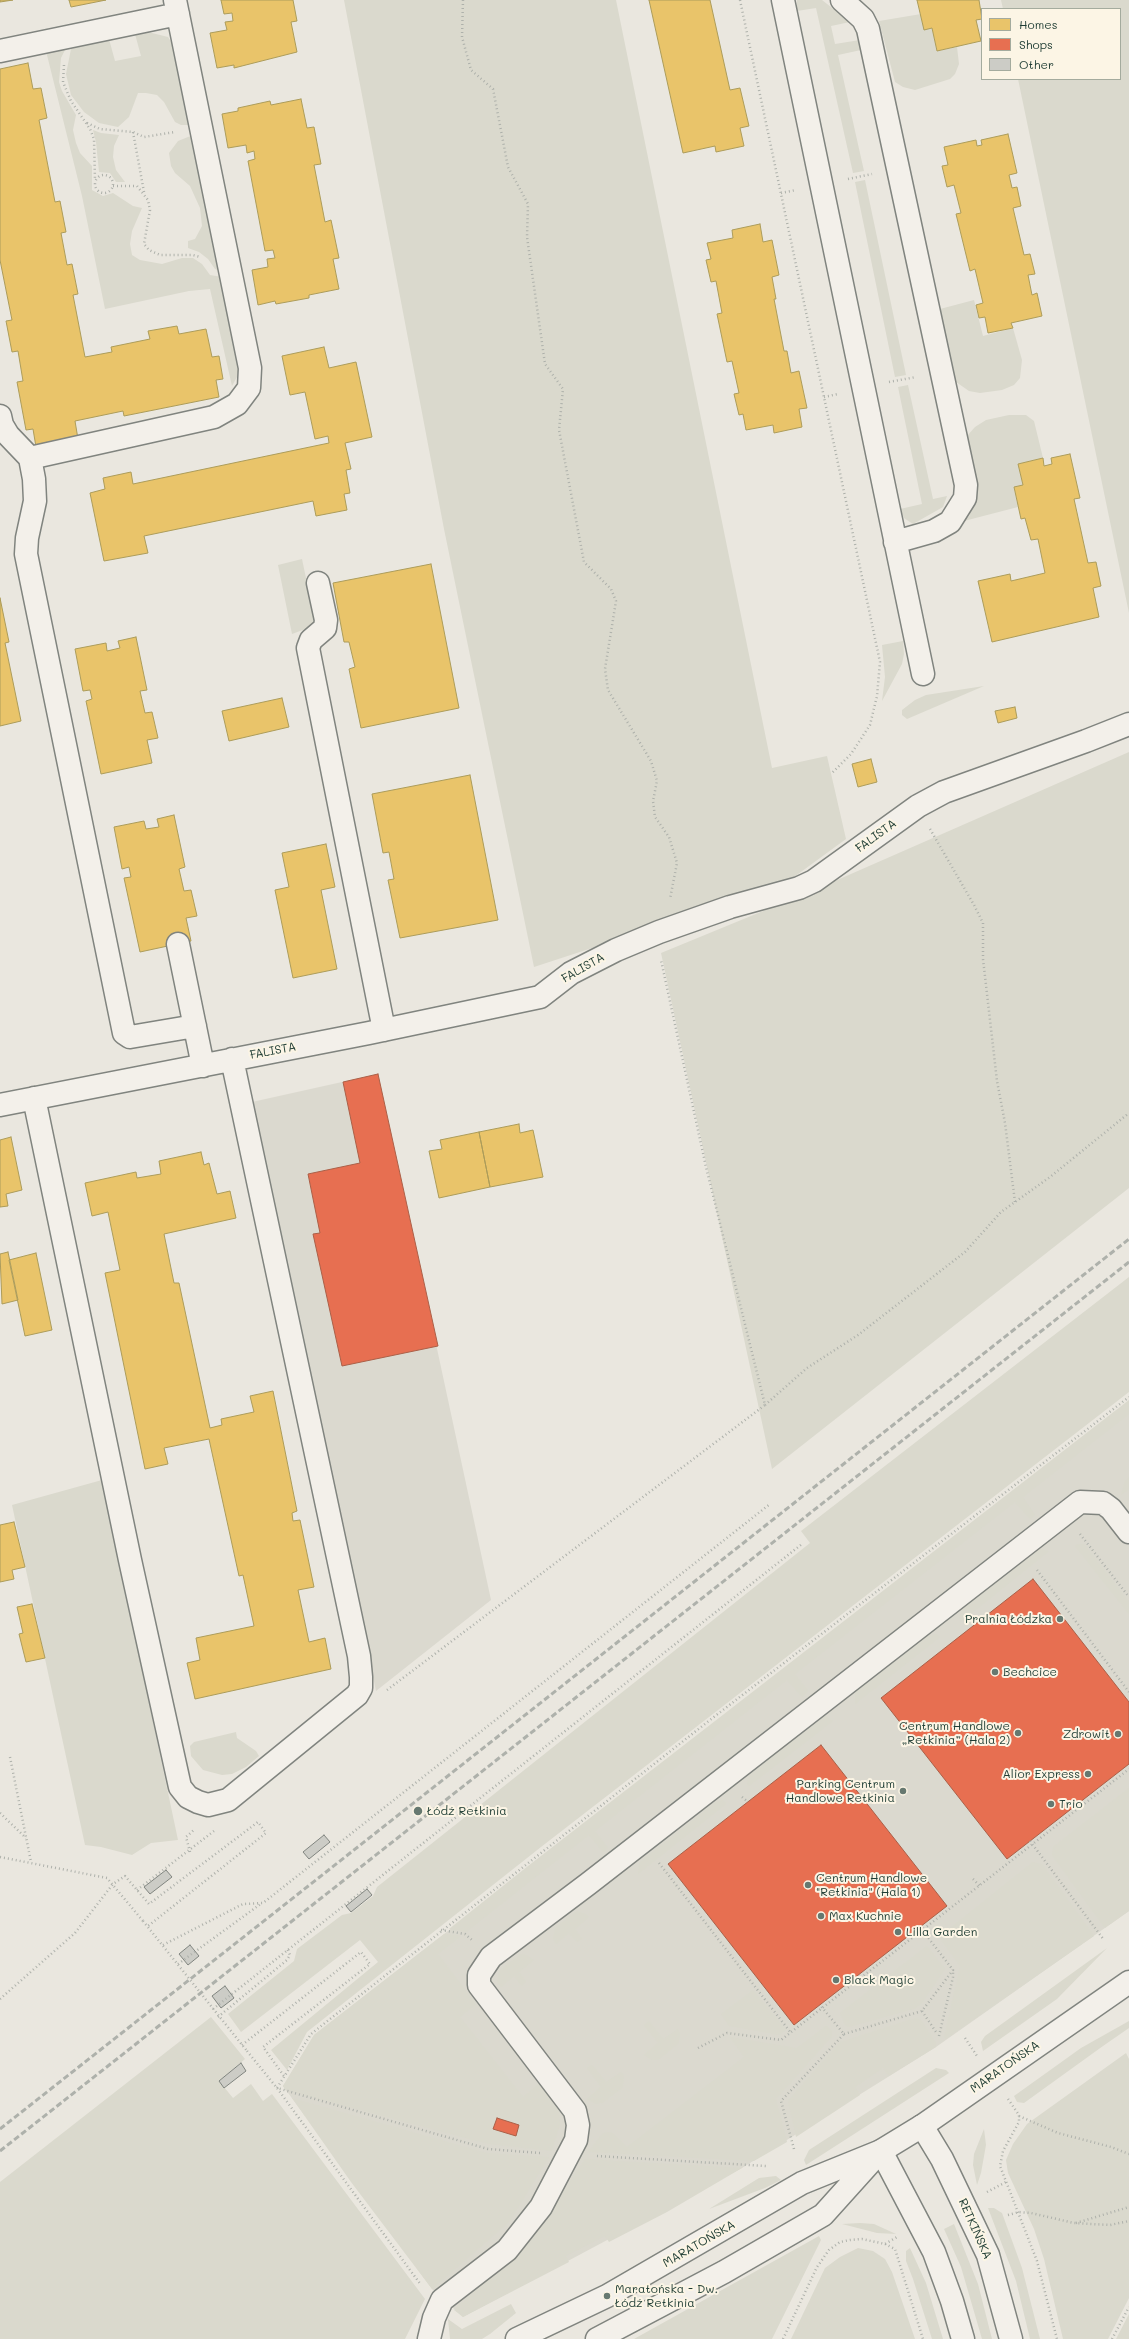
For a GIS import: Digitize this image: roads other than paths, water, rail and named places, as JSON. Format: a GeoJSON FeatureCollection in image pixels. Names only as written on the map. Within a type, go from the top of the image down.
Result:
{"type":"FeatureCollection","features":[{"type":"Feature","properties":{"kind":"main road"},"geometry":{"type":"LineString","coordinates":[[783,0],[923,674]]}},
{"type":"Feature","properties":{"kind":"main road"},"geometry":{"type":"LineString","coordinates":[[842,0],[863,19],[868,29],[966,485],[965,498],[950,522],[934,531],[895,542]]}},
{"type":"Feature","properties":{"kind":"main road"},"geometry":{"type":"LineString","coordinates":[[0,51],[71,36],[176,7],[250,368],[249,388],[237,404],[214,417],[30,458]]}},
{"type":"Feature","properties":{"kind":"main road"},"geometry":{"type":"LineString","coordinates":[[0,416],[2,426],[8,435],[30,458],[34,478],[35,501],[27,538],[26,554],[122,1027],[124,1033],[130,1036],[195,1026]]}},
{"type":"Feature","properties":{"kind":"main road"},"geometry":{"type":"LineString","coordinates":[[318,583],[326,620],[325,628],[311,640],[308,648],[384,1030]]}},
{"type":"Feature","properties":{"kind":"main road","name":"FALISTA"},"geometry":{"type":"LineString","coordinates":[[0,1105],[384,1030],[540,997],[571,973],[616,950],[659,932],[730,907],[799,888],[814,881],[918,806],[944,792],[1086,742],[1129,724]]}},
{"type":"Feature","properties":{"kind":"main road"},"geometry":{"type":"LineString","coordinates":[[178,944],[203,1066]]}},
{"type":"Feature","properties":{"kind":"main road"},"geometry":{"type":"LineString","coordinates":[[34,1098],[128,1552],[180,1787],[188,1797],[208,1805],[228,1800],[357,1695],[361,1688],[362,1677],[359,1656],[232,1059]]}},
{"type":"Feature","properties":{"kind":"main road"},"geometry":{"type":"LineString","coordinates":[[429,2339],[434,2318],[442,2300],[507,2250],[541,2207],[576,2140],[578,2125],[575,2111],[479,1985],[479,1975],[491,1957],[588,1884],[1080,1502],[1103,1503],[1111,1510],[1129,1532]]}},
{"type":"Feature","properties":{"kind":"main road","name":"MARATOŃSKA"},"geometry":{"type":"LineString","coordinates":[[517,2339],[607,2296],[802,2183],[881,2151],[922,2126],[1129,1982]]}},
{"type":"Feature","properties":{"kind":"main road","name":"RETKIŃSKA"},"geometry":{"type":"LineString","coordinates":[[922,2126],[942,2159],[985,2248],[1000,2295],[1011,2339]]}},
{"type":"Feature","properties":{"kind":"main road"},"geometry":{"type":"LineString","coordinates":[[881,2151],[934,2252],[948,2288],[963,2339]]}},
{"type":"Feature","properties":{"kind":"main road","name":"MARATOŃSKA"},"geometry":{"type":"LineString","coordinates":[[597,2339],[730,2268],[823,2215],[881,2151]]}},
{"type":"Feature","properties":{"kind":"railway"},"geometry":{"type":"LineString","coordinates":[[0,2129],[1129,1239]]}},
{"type":"Feature","properties":{"kind":"railway"},"geometry":{"type":"LineString","coordinates":[[0,2151],[1129,1262]]}},
{"type":"Feature","properties":{"kind":"place","name":"Pralnia Łódzka"},"geometry":{"type":"Point","coordinates":[1060,1619]}},
{"type":"Feature","properties":{"kind":"place","name":"Bechcice"},"geometry":{"type":"Point","coordinates":[995,1672]}},
{"type":"Feature","properties":{"kind":"place","name":"Centrum Handlowe „Retkinia” (Hala 2)"},"geometry":{"type":"Point","coordinates":[1018,1733]}},
{"type":"Feature","properties":{"kind":"place","name":"Zdrowit"},"geometry":{"type":"Point","coordinates":[1118,1734]}},
{"type":"Feature","properties":{"kind":"place","name":"Alior Express"},"geometry":{"type":"Point","coordinates":[1088,1774]}},
{"type":"Feature","properties":{"kind":"place","name":"Parking Centrum Handlowe Retkinia"},"geometry":{"type":"Point","coordinates":[903,1791]}},
{"type":"Feature","properties":{"kind":"place","name":"Trio"},"geometry":{"type":"Point","coordinates":[1051,1804]}},
{"type":"Feature","properties":{"kind":"place","name":"Łódź Retkinia"},"geometry":{"type":"Point","coordinates":[418,1811]}},
{"type":"Feature","properties":{"kind":"place","name":"Centrum Handlowe \"Retkinia\" (Hala 1)"},"geometry":{"type":"Point","coordinates":[808,1885]}},
{"type":"Feature","properties":{"kind":"place","name":"Max Kuchnie"},"geometry":{"type":"Point","coordinates":[821,1916]}},
{"type":"Feature","properties":{"kind":"place","name":"Lilla Garden"},"geometry":{"type":"Point","coordinates":[898,1932]}},
{"type":"Feature","properties":{"kind":"place","name":"Black Magic"},"geometry":{"type":"Point","coordinates":[836,1980]}},
{"type":"Feature","properties":{"kind":"place","name":"Maratońska - Dw. Łódź Retkinia"},"geometry":{"type":"Point","coordinates":[607,2296]}}]}
